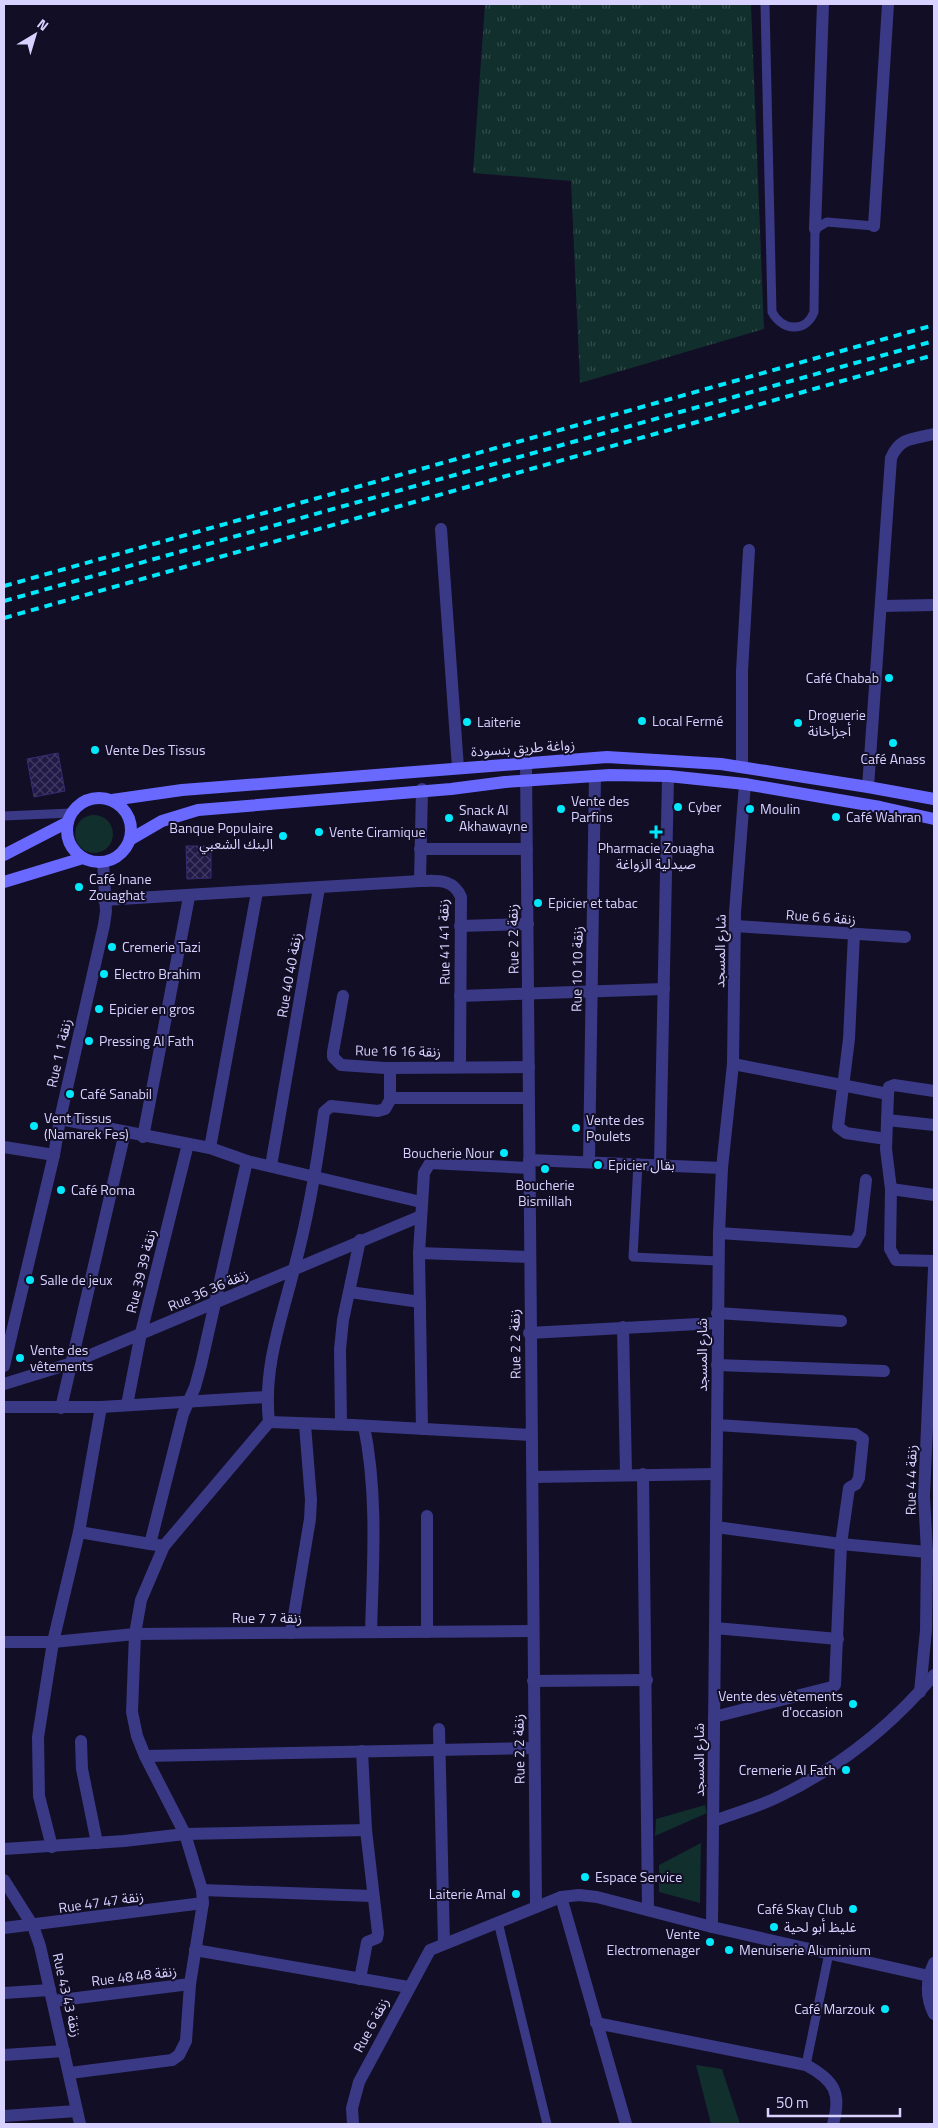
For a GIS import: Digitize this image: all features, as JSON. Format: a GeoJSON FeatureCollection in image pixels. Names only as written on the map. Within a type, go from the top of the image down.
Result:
{"type":"FeatureCollection","features":[{"type":"Feature","properties":{"kind":"main road","name":"زواغة طريق بنسودة"},"geometry":{"type":"LineString","coordinates":[[112,800],[182,790],[607,757],[657,759],[742,767],[868,786],[934,799]]}},
{"type":"Feature","properties":{"kind":"main road"},"geometry":{"type":"LineString","coordinates":[[130,839],[162,821],[198,810],[595,776],[668,776],[745,784],[880,807],[934,819]]}},
{"type":"Feature","properties":{"kind":"main road"},"geometry":{"type":"LineString","coordinates":[[4,855],[70,817],[78,805],[92,798],[112,800],[122,806],[132,827],[126,848],[118,856],[103,862],[83,858],[4,882]]}},
{"type":"Feature","properties":{"kind":"main road"},"geometry":{"type":"LineString","coordinates":[[70,817],[69,842],[83,858]]}},
{"type":"Feature","properties":{"kind":"street"},"geometry":{"type":"LineString","coordinates":[[815,229],[823,4]]}},
{"type":"Feature","properties":{"kind":"street"},"geometry":{"type":"LineString","coordinates":[[874,226],[888,4]]}},
{"type":"Feature","properties":{"kind":"street"},"geometry":{"type":"LineString","coordinates":[[868,786],[891,458],[895,449],[902,442],[934,434]]}},
{"type":"Feature","properties":{"kind":"street"},"geometry":{"type":"LineString","coordinates":[[441,528],[458,768]]}},
{"type":"Feature","properties":{"kind":"street"},"geometry":{"type":"LineString","coordinates":[[742,767],[742,672],[749,550]]}},
{"type":"Feature","properties":{"kind":"street"},"geometry":{"type":"LineString","coordinates":[[882,606],[934,605]]}},
{"type":"Feature","properties":{"kind":"street","name":"Rue 2 زنقة 2"},"geometry":{"type":"LineString","coordinates":[[526,763],[530,1333],[533,1477],[533,1748],[536,1907]]}},
{"type":"Feature","properties":{"kind":"street","name":"Rue 10 زنقة 10"},"geometry":{"type":"LineString","coordinates":[[589,1161],[595,776]]}},
{"type":"Feature","properties":{"kind":"street"},"geometry":{"type":"LineString","coordinates":[[660,1164],[668,776]]}},
{"type":"Feature","properties":{"kind":"street","name":"شارع المسجد"},"geometry":{"type":"LineString","coordinates":[[712,1927],[718,1262],[722,1168],[733,1064],[735,926],[745,784]]}},
{"type":"Feature","properties":{"kind":"street"},"geometry":{"type":"LineString","coordinates":[[104,900],[189,897],[420,881],[422,790]]}},
{"type":"Feature","properties":{"kind":"street"},"geometry":{"type":"LineString","coordinates":[[420,849],[527,849]]}},
{"type":"Feature","properties":{"kind":"street","name":"Rue 1 زنقة 1"},"geometry":{"type":"LineString","coordinates":[[4,1366],[54,1154],[60,1118],[104,925],[106,911],[103,862]]}},
{"type":"Feature","properties":{"kind":"street","name":"Rue 41 زنقة 41"},"geometry":{"type":"LineString","coordinates":[[420,881],[444,881],[457,889],[460,897],[460,1067]]}},
{"type":"Feature","properties":{"kind":"street","name":"Rue 40 زنقة 40"},"geometry":{"type":"LineString","coordinates":[[270,1166],[319,888]]}},
{"type":"Feature","properties":{"kind":"street"},"geometry":{"type":"LineString","coordinates":[[210,1148],[257,892]]}},
{"type":"Feature","properties":{"kind":"street"},"geometry":{"type":"LineString","coordinates":[[143,1137],[189,897]]}},
{"type":"Feature","properties":{"kind":"street"},"geometry":{"type":"LineString","coordinates":[[460,926],[528,924]]}},
{"type":"Feature","properties":{"kind":"street","name":"Rue 6 زنقة 6"},"geometry":{"type":"LineString","coordinates":[[735,926],[905,937]]}},
{"type":"Feature","properties":{"kind":"street"},"geometry":{"type":"LineString","coordinates":[[854,934],[849,1039],[838,1127],[846,1132],[886,1139]]}},
{"type":"Feature","properties":{"kind":"street"},"geometry":{"type":"LineString","coordinates":[[460,996],[664,989]]}},
{"type":"Feature","properties":{"kind":"street","name":"Rue 16 زنقة 16"},"geometry":{"type":"LineString","coordinates":[[343,996],[333,1052],[336,1062],[341,1065],[390,1068],[529,1067]]}},
{"type":"Feature","properties":{"kind":"street"},"geometry":{"type":"LineString","coordinates":[[733,1064],[888,1094]]}},
{"type":"Feature","properties":{"kind":"street"},"geometry":{"type":"LineString","coordinates":[[70,2073],[175,2058],[182,2050],[186,2041],[190,1984],[203,1896],[185,1834],[145,1756],[137,1736],[132,1712],[135,1634],[141,1600],[164,1546],[268,1422],[266,1397],[270,1356],[294,1269],[315,1177],[326,1108],[337,1106],[378,1111],[384,1110],[390,1098],[390,1068]]}},
{"type":"Feature","properties":{"kind":"street"},"geometry":{"type":"LineString","coordinates":[[934,1092],[894,1085],[889,1087],[886,1139],[891,1189],[890,1249],[892,1256],[896,1260],[934,1261]]}},
{"type":"Feature","properties":{"kind":"street"},"geometry":{"type":"LineString","coordinates":[[390,1098],[529,1098]]}},
{"type":"Feature","properties":{"kind":"street"},"geometry":{"type":"LineString","coordinates":[[60,1118],[143,1137],[210,1148],[247,1161],[421,1202]]}},
{"type":"Feature","properties":{"kind":"street"},"geometry":{"type":"LineString","coordinates":[[887,1120],[934,1125]]}},
{"type":"Feature","properties":{"kind":"street"},"geometry":{"type":"LineString","coordinates":[[61,1408],[69,1364],[125,1132]]}},
{"type":"Feature","properties":{"kind":"street","name":"Rue 39 زنقة 39"},"geometry":{"type":"LineString","coordinates":[[127,1405],[141,1333],[188,1144]]}},
{"type":"Feature","properties":{"kind":"street"},"geometry":{"type":"LineString","coordinates":[[4,1147],[54,1154]]}},
{"type":"Feature","properties":{"kind":"street"},"geometry":{"type":"LineString","coordinates":[[150,1544],[183,1414],[201,1365],[247,1161]]}},
{"type":"Feature","properties":{"kind":"street"},"geometry":{"type":"LineString","coordinates":[[422,1429],[419,1253],[424,1173],[430,1163],[529,1164],[589,1161],[722,1168]]}},
{"type":"Feature","properties":{"kind":"street"},"geometry":{"type":"LineString","coordinates":[[719,1233],[855,1242],[860,1233],[866,1180]]}},
{"type":"Feature","properties":{"kind":"street"},"geometry":{"type":"LineString","coordinates":[[891,1189],[934,1195]]}},
{"type":"Feature","properties":{"kind":"street","name":"Rue 36 زنقة 36"},"geometry":{"type":"LineString","coordinates":[[4,1384],[69,1364],[216,1303],[360,1240],[421,1216]]}},
{"type":"Feature","properties":{"kind":"street"},"geometry":{"type":"LineString","coordinates":[[341,1424],[340,1349],[343,1320],[360,1240]]}},
{"type":"Feature","properties":{"kind":"street"},"geometry":{"type":"LineString","coordinates":[[419,1253],[530,1257]]}},
{"type":"Feature","properties":{"kind":"street","name":"Rue 4 زنقة 4"},"geometry":{"type":"LineString","coordinates":[[920,1692],[926,1630],[934,1268]]}},
{"type":"Feature","properties":{"kind":"street"},"geometry":{"type":"LineString","coordinates":[[350,1292],[420,1302]]}},
{"type":"Feature","properties":{"kind":"street"},"geometry":{"type":"LineString","coordinates":[[530,1333],[717,1318],[841,1321]]}},
{"type":"Feature","properties":{"kind":"street"},"geometry":{"type":"LineString","coordinates":[[623,1327],[626,1474]]}},
{"type":"Feature","properties":{"kind":"street"},"geometry":{"type":"LineString","coordinates":[[717,1365],[884,1371]]}},
{"type":"Feature","properties":{"kind":"street"},"geometry":{"type":"LineString","coordinates":[[4,1407],[101,1407],[266,1397]]}},
{"type":"Feature","properties":{"kind":"street"},"geometry":{"type":"LineString","coordinates":[[52,1847],[39,1796],[37,1758],[53,1642],[79,1532],[101,1407]]}},
{"type":"Feature","properties":{"kind":"street"},"geometry":{"type":"LineString","coordinates":[[268,1422],[305,1425],[341,1424],[531,1435]]}},
{"type":"Feature","properties":{"kind":"street"},"geometry":{"type":"LineString","coordinates":[[291,1633],[310,1519],[311,1500],[305,1425]]}},
{"type":"Feature","properties":{"kind":"street"},"geometry":{"type":"LineString","coordinates":[[714,1717],[832,1687],[836,1681],[841,1544],[849,1488],[856,1484],[859,1478],[863,1438],[860,1436],[717,1425]]}},
{"type":"Feature","properties":{"kind":"street"},"geometry":{"type":"LineString","coordinates":[[364,1426],[370,1456],[374,1497],[371,1632]]}},
{"type":"Feature","properties":{"kind":"street"},"geometry":{"type":"LineString","coordinates":[[644,1474],[648,1910]]}},
{"type":"Feature","properties":{"kind":"street"},"geometry":{"type":"LineString","coordinates":[[533,1477],[716,1474]]}},
{"type":"Feature","properties":{"kind":"street"},"geometry":{"type":"LineString","coordinates":[[427,1632],[428,1516]]}},
{"type":"Feature","properties":{"kind":"street"},"geometry":{"type":"LineString","coordinates":[[716,1526],[841,1544],[927,1552]]}},
{"type":"Feature","properties":{"kind":"street"},"geometry":{"type":"LineString","coordinates":[[79,1532],[164,1546]]}},
{"type":"Feature","properties":{"kind":"street"},"geometry":{"type":"LineString","coordinates":[[715,1628],[838,1639]]}},
{"type":"Feature","properties":{"kind":"street","name":"Rue 7 زنقة 7"},"geometry":{"type":"LineString","coordinates":[[4,1642],[53,1642],[135,1634],[532,1631]]}},
{"type":"Feature","properties":{"kind":"street"},"geometry":{"type":"LineString","coordinates":[[714,1821],[778,1797],[812,1778],[878,1733],[920,1692],[934,1675]]}},
{"type":"Feature","properties":{"kind":"street"},"geometry":{"type":"LineString","coordinates":[[533,1682],[647,1680]]}},
{"type":"Feature","properties":{"kind":"street"},"geometry":{"type":"LineString","coordinates":[[439,1729],[439,1946],[560,1898],[579,1895],[597,1897],[712,1927],[929,1976]]}},
{"type":"Feature","properties":{"kind":"street"},"geometry":{"type":"LineString","coordinates":[[81,1741],[82,1769],[97,1843]]}},
{"type":"Feature","properties":{"kind":"street"},"geometry":{"type":"LineString","coordinates":[[145,1756],[439,1748],[533,1748]]}},
{"type":"Feature","properties":{"kind":"street"},"geometry":{"type":"LineString","coordinates":[[360,1979],[365,1947],[367,1942],[377,1938],[378,1932],[372,1896],[366,1830],[362,1751]]}},
{"type":"Feature","properties":{"kind":"street"},"geometry":{"type":"LineString","coordinates":[[4,1849],[52,1847],[185,1834],[366,1830]]}},
{"type":"Feature","properties":{"kind":"street","name":"Rue 43 زنقة 43"},"geometry":{"type":"LineString","coordinates":[[4,1880],[33,1926],[70,2073],[79,2118]]}},
{"type":"Feature","properties":{"kind":"street","name":"Rue 47 زنقة 47"},"geometry":{"type":"LineString","coordinates":[[4,1928],[33,1926],[203,1896],[372,1896]]}},
{"type":"Feature","properties":{"kind":"street"},"geometry":{"type":"LineString","coordinates":[[560,1898],[626,2124]]}},
{"type":"Feature","properties":{"kind":"street","name":"Rue 6 زنقة"},"geometry":{"type":"LineString","coordinates":[[354,2124],[352,2108],[356,2088],[426,1954],[439,1946]]}},
{"type":"Feature","properties":{"kind":"street"},"geometry":{"type":"LineString","coordinates":[[195,1950],[408,1987]]}},
{"type":"Feature","properties":{"kind":"street"},"geometry":{"type":"LineString","coordinates":[[934,1963],[929,1976],[928,1992],[934,2014]]}},
{"type":"Feature","properties":{"kind":"street","name":"Rue 48 زنقة 48"},"geometry":{"type":"LineString","coordinates":[[4,1993],[51,1996],[190,1984]]}},
{"type":"Feature","properties":{"kind":"street"},"geometry":{"type":"LineString","coordinates":[[596,2023],[806,2065],[823,2074],[835,2088],[838,2107],[833,2124]]}},
{"type":"Feature","properties":{"kind":"street"},"geometry":{"type":"LineString","coordinates":[[4,2055],[64,2051]]}},
{"type":"Feature","properties":{"kind":"street"},"geometry":{"type":"LineString","coordinates":[[4,2116],[79,2118]]}},
{"type":"Feature","properties":{"kind":"lane"},"geometry":{"type":"LineString","coordinates":[[765,4],[772,312],[777,321],[786,327],[800,327],[808,323],[814,312],[815,229],[827,222],[874,226]]}},
{"type":"Feature","properties":{"kind":"lane"},"geometry":{"type":"LineString","coordinates":[[4,816],[70,817]]}},
{"type":"Feature","properties":{"kind":"lane"},"geometry":{"type":"LineString","coordinates":[[638,1163],[633,1257],[718,1262]]}},
{"type":"Feature","properties":{"kind":"lane"},"geometry":{"type":"LineString","coordinates":[[498,1922],[546,2124]]}},
{"type":"Feature","properties":{"kind":"lane"},"geometry":{"type":"LineString","coordinates":[[806,2065],[829,1953]]}},
{"type":"Feature","properties":{"kind":"green space"},"geometry":{"type":"Polygon","coordinates":[[[485,4],[751,4],[764,329],[580,383],[571,181],[473,173],[485,4]]]}},
{"type":"Feature","properties":{"kind":"green space"},"geometry":{"type":"Polygon","coordinates":[[[94,815],[108,820],[113,834],[108,848],[94,853],[80,848],[75,834],[80,820],[94,815]]]}},
{"type":"Feature","properties":{"kind":"green space"},"geometry":{"type":"Polygon","coordinates":[[[705,1805],[707,1813],[655,1836],[656,1819],[705,1805]]]}},
{"type":"Feature","properties":{"kind":"green space"},"geometry":{"type":"Polygon","coordinates":[[[701,1843],[700,1903],[659,1892],[659,1865],[701,1843]]]}},
{"type":"Feature","properties":{"kind":"green space"},"geometry":{"type":"Polygon","coordinates":[[[696,2065],[722,2069],[740,2124],[711,2124],[696,2065]]]}},
{"type":"Feature","properties":{"kind":"building"},"geometry":{"type":"Polygon","coordinates":[[[58,753],[65,791],[34,797],[27,759],[58,753]]]}},
{"type":"Feature","properties":{"kind":"building"},"geometry":{"type":"Polygon","coordinates":[[[186,846],[211,846],[211,878],[187,879],[186,846]]]}},
{"type":"Feature","properties":{"kind":"railway"},"geometry":{"type":"LineString","coordinates":[[4,586],[934,325]]}},
{"type":"Feature","properties":{"kind":"railway"},"geometry":{"type":"LineString","coordinates":[[4,601],[934,341]]}},
{"type":"Feature","properties":{"kind":"railway"},"geometry":{"type":"LineString","coordinates":[[4,618],[934,355]]}},
{"type":"Feature","properties":{"kind":"place","name":"Café Chabab"},"geometry":{"type":"Point","coordinates":[889,678]}},
{"type":"Feature","properties":{"kind":"place","name":"Local Fermé"},"geometry":{"type":"Point","coordinates":[642,721]}},
{"type":"Feature","properties":{"kind":"place","name":"Laiterie"},"geometry":{"type":"Point","coordinates":[467,722]}},
{"type":"Feature","properties":{"kind":"place","name":"Droguerie أجزاخانة"},"geometry":{"type":"Point","coordinates":[798,723]}},
{"type":"Feature","properties":{"kind":"place","name":"Café Anass"},"geometry":{"type":"Point","coordinates":[893,743]}},
{"type":"Feature","properties":{"kind":"place","name":"Vente Des Tissus"},"geometry":{"type":"Point","coordinates":[95,750]}},
{"type":"Feature","properties":{"kind":"place","name":"Cyber"},"geometry":{"type":"Point","coordinates":[678,807]}},
{"type":"Feature","properties":{"kind":"place","name":"Vente des Parfins"},"geometry":{"type":"Point","coordinates":[561,809]}},
{"type":"Feature","properties":{"kind":"place","name":"Moulin"},"geometry":{"type":"Point","coordinates":[750,809]}},
{"type":"Feature","properties":{"kind":"place","name":"Café Wahran"},"geometry":{"type":"Point","coordinates":[836,817]}},
{"type":"Feature","properties":{"kind":"place","name":"Snack Al Akhawayne"},"geometry":{"type":"Point","coordinates":[449,818]}},
{"type":"Feature","properties":{"kind":"place","name":"Vente Ciramique"},"geometry":{"type":"Point","coordinates":[319,832]}},
{"type":"Feature","properties":{"kind":"place","name":"Pharmacie Zouagha صيدلية الزواغة"},"geometry":{"type":"Point","coordinates":[656,832]}},
{"type":"Feature","properties":{"kind":"place","name":"Banque Populaire البنك الشعبي"},"geometry":{"type":"Point","coordinates":[283,836]}},
{"type":"Feature","properties":{"kind":"place","name":"Café Jnane Zouaghat"},"geometry":{"type":"Point","coordinates":[79,887]}},
{"type":"Feature","properties":{"kind":"place","name":"Epicier et tabac"},"geometry":{"type":"Point","coordinates":[538,903]}},
{"type":"Feature","properties":{"kind":"place","name":"Cremerie Tazi"},"geometry":{"type":"Point","coordinates":[112,947]}},
{"type":"Feature","properties":{"kind":"place","name":"Electro Brahim"},"geometry":{"type":"Point","coordinates":[104,974]}},
{"type":"Feature","properties":{"kind":"place","name":"Epicier en gros"},"geometry":{"type":"Point","coordinates":[99,1009]}},
{"type":"Feature","properties":{"kind":"place","name":"Pressing Al Fath"},"geometry":{"type":"Point","coordinates":[89,1041]}},
{"type":"Feature","properties":{"kind":"place","name":"Café Sanabil"},"geometry":{"type":"Point","coordinates":[70,1094]}},
{"type":"Feature","properties":{"kind":"place","name":"Vent Tissus (Namarek Fes)"},"geometry":{"type":"Point","coordinates":[34,1126]}},
{"type":"Feature","properties":{"kind":"place","name":"Vente des Poulets"},"geometry":{"type":"Point","coordinates":[576,1128]}},
{"type":"Feature","properties":{"kind":"place","name":"Boucherie Nour"},"geometry":{"type":"Point","coordinates":[504,1153]}},
{"type":"Feature","properties":{"kind":"place","name":"Epicier بقال"},"geometry":{"type":"Point","coordinates":[598,1165]}},
{"type":"Feature","properties":{"kind":"place","name":"Boucherie Bismillah"},"geometry":{"type":"Point","coordinates":[545,1169]}},
{"type":"Feature","properties":{"kind":"place","name":"Café Roma"},"geometry":{"type":"Point","coordinates":[61,1190]}},
{"type":"Feature","properties":{"kind":"place","name":"Salle de jeux"},"geometry":{"type":"Point","coordinates":[30,1280]}},
{"type":"Feature","properties":{"kind":"place","name":"Vente des vêtements"},"geometry":{"type":"Point","coordinates":[20,1358]}},
{"type":"Feature","properties":{"kind":"place","name":"Vente des vêtements d'occasion"},"geometry":{"type":"Point","coordinates":[853,1704]}},
{"type":"Feature","properties":{"kind":"place","name":"Cremerie Al Fath"},"geometry":{"type":"Point","coordinates":[846,1770]}},
{"type":"Feature","properties":{"kind":"place","name":"Espace Service"},"geometry":{"type":"Point","coordinates":[585,1877]}},
{"type":"Feature","properties":{"kind":"place","name":"Laiterie Amal"},"geometry":{"type":"Point","coordinates":[516,1894]}},
{"type":"Feature","properties":{"kind":"place","name":"Café Skay Club"},"geometry":{"type":"Point","coordinates":[853,1909]}},
{"type":"Feature","properties":{"kind":"place","name":"غليظ أبو لحية"},"geometry":{"type":"Point","coordinates":[774,1927]}},
{"type":"Feature","properties":{"kind":"place","name":"Vente Electromenager"},"geometry":{"type":"Point","coordinates":[710,1942]}},
{"type":"Feature","properties":{"kind":"place","name":"Menuiserie Aluminium"},"geometry":{"type":"Point","coordinates":[729,1950]}},
{"type":"Feature","properties":{"kind":"place","name":"Café Marzouk"},"geometry":{"type":"Point","coordinates":[885,2009]}}]}
